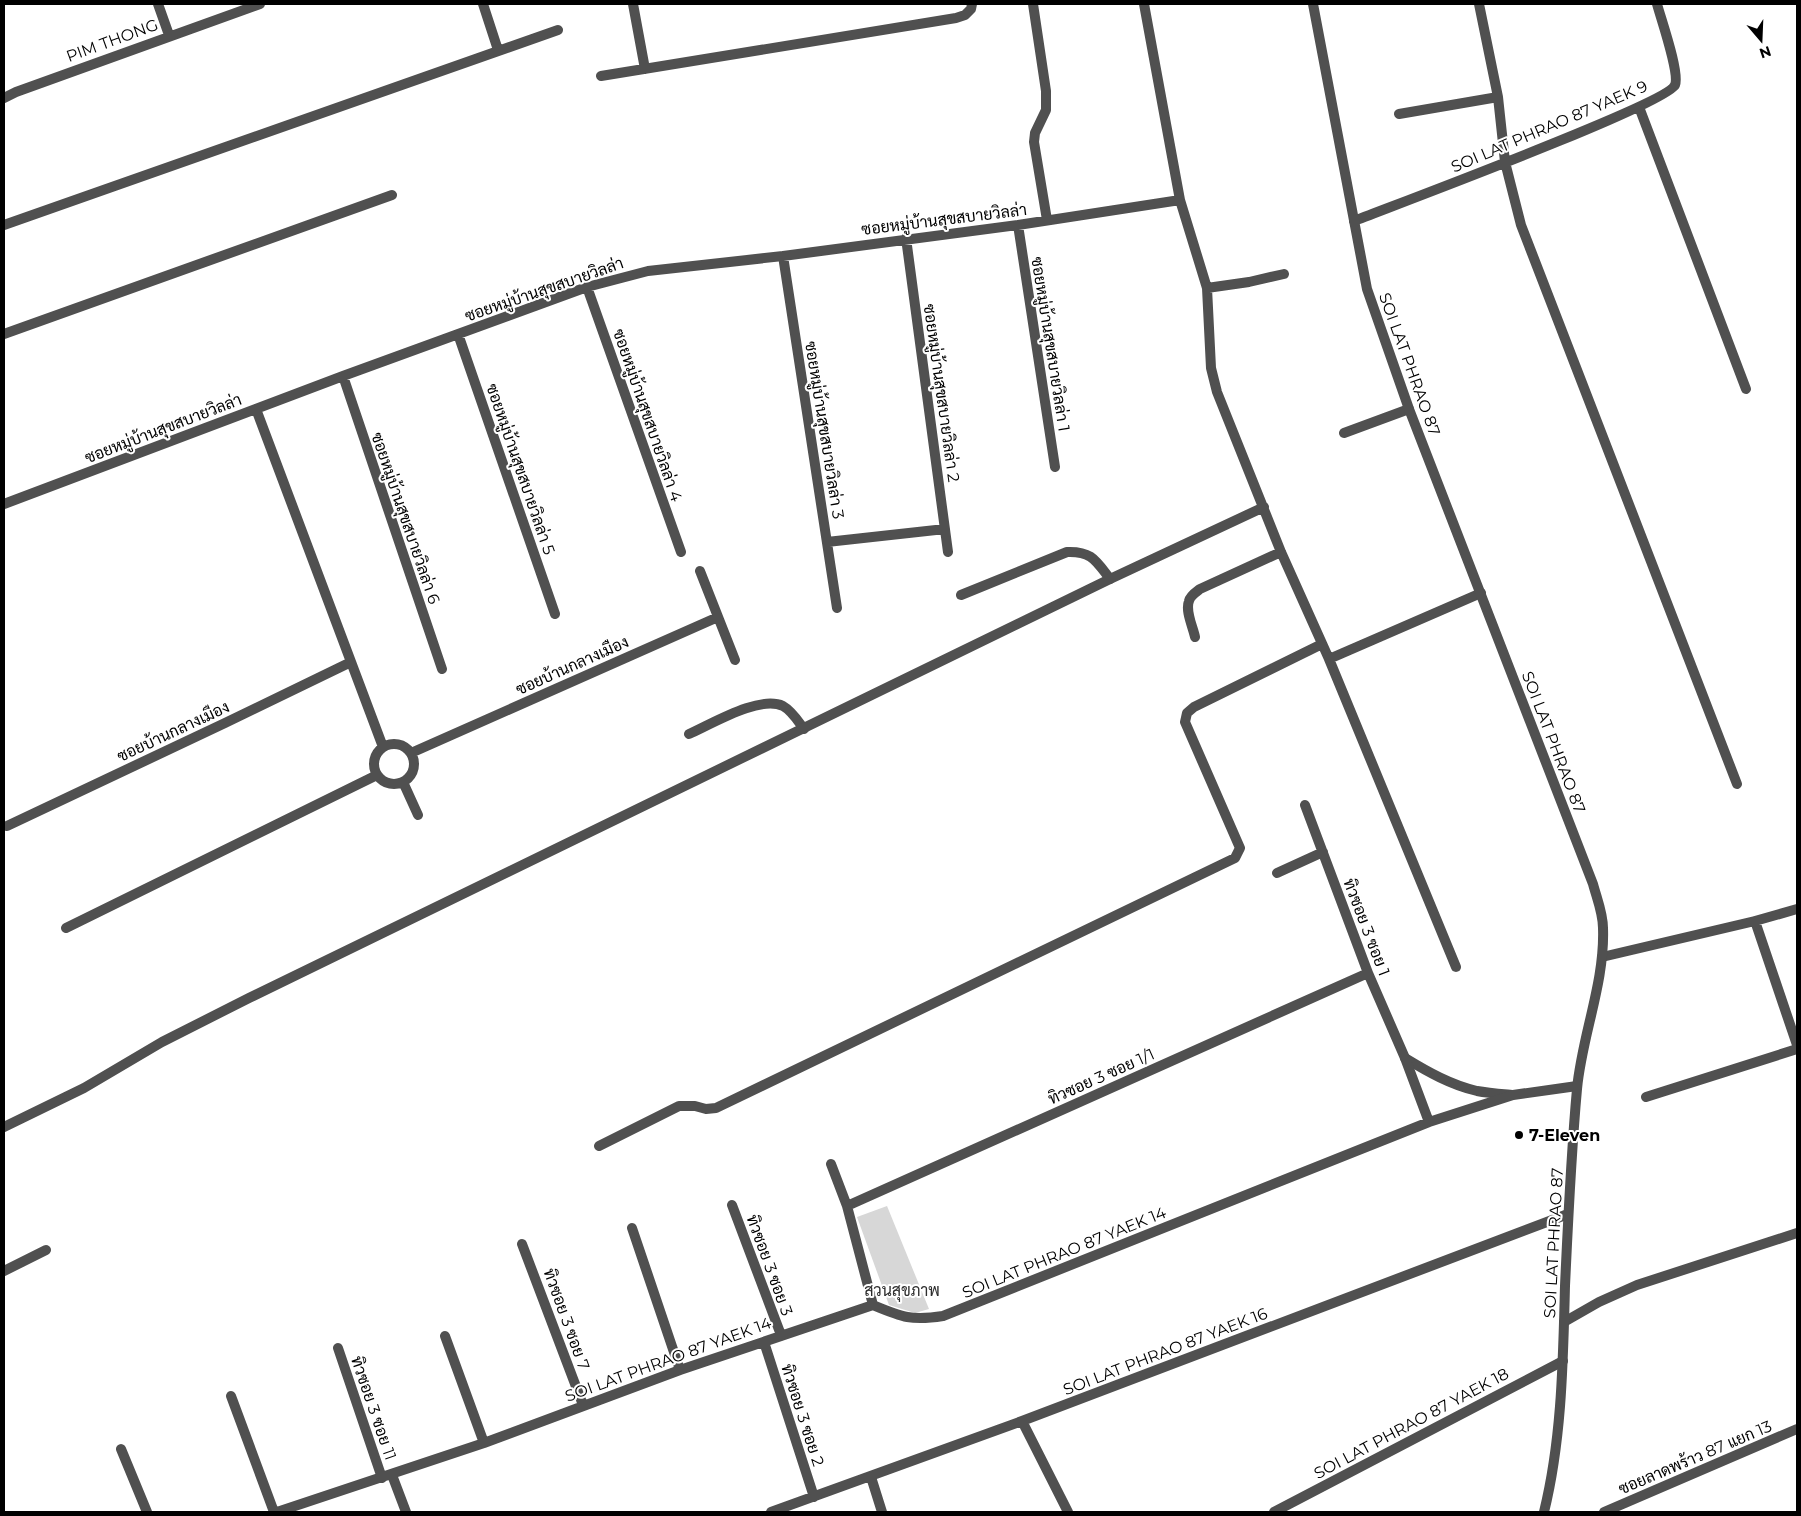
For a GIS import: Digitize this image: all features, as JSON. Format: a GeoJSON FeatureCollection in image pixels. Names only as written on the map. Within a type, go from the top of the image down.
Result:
{"type":"FeatureCollection","features":[{"type":"Feature","properties":{"kind":"street"},"geometry":{"type":"LineString","coordinates":[[158,4],[169,35]]}},
{"type":"Feature","properties":{"kind":"street","name":"PIM THONG"},"geometry":{"type":"LineString","coordinates":[[4,98],[169,35],[260,4]]}},
{"type":"Feature","properties":{"kind":"street"},"geometry":{"type":"LineString","coordinates":[[483,4],[498,50]]}},
{"type":"Feature","properties":{"kind":"street"},"geometry":{"type":"LineString","coordinates":[[633,4],[645,69]]}},
{"type":"Feature","properties":{"kind":"street"},"geometry":{"type":"LineString","coordinates":[[601,76],[956,18],[965,15],[971,9],[972,4]]}},
{"type":"Feature","properties":{"kind":"street"},"geometry":{"type":"LineString","coordinates":[[1033,4],[1046,91],[1046,110],[1035,133],[1034,142],[1047,220]]}},
{"type":"Feature","properties":{"kind":"street"},"geometry":{"type":"LineString","coordinates":[[1144,4],[1180,200],[1207,288],[1211,368],[1226,416],[1281,552],[1329,659],[1456,967]]}},
{"type":"Feature","properties":{"kind":"street","name":"SOI LAT PHRAO 87"},"geometry":{"type":"LineString","coordinates":[[1313,4],[1367,289],[1409,409],[1593,884],[1603,927],[1602,957],[1577,1086],[1568,1214],[1563,1361],[1558,1427],[1549,1491],[1544,1512]]}},
{"type":"Feature","properties":{"kind":"street"},"geometry":{"type":"LineString","coordinates":[[1479,4],[1498,97],[1505,162],[1521,225],[1738,784]]}},
{"type":"Feature","properties":{"kind":"street","name":"SOI LAT PHRAO 87 YAEK 9"},"geometry":{"type":"LineString","coordinates":[[1354,221],[1639,107],[1670,91],[1675,84],[1676,72],[1657,4]]}},
{"type":"Feature","properties":{"kind":"street"},"geometry":{"type":"LineString","coordinates":[[4,225],[558,30]]}},
{"type":"Feature","properties":{"kind":"street"},"geometry":{"type":"LineString","coordinates":[[1399,114],[1498,97]]}},
{"type":"Feature","properties":{"kind":"street"},"geometry":{"type":"LineString","coordinates":[[1639,107],[1746,389]]}},
{"type":"Feature","properties":{"kind":"street"},"geometry":{"type":"LineString","coordinates":[[4,334],[392,195]]}},
{"type":"Feature","properties":{"kind":"street","name":"ซอยหมู่บ้านสุขสบายวิลล่า"},"geometry":{"type":"LineString","coordinates":[[4,504],[342,376],[587,287],[648,271],[783,256],[906,238],[1018,225],[1180,200]]}},
{"type":"Feature","properties":{"kind":"street","name":"ซอยหมู่บ้านสุขสบายวิลล่า 1"},"geometry":{"type":"LineString","coordinates":[[1018,225],[1055,467]]}},
{"type":"Feature","properties":{"kind":"street","name":"ซอยหมู่บ้านสุขสบายวิลล่า 2"},"geometry":{"type":"LineString","coordinates":[[906,238],[948,552]]}},
{"type":"Feature","properties":{"kind":"street","name":"ซอยหมู่บ้านสุขสบายวิลล่า 3"},"geometry":{"type":"LineString","coordinates":[[783,256],[837,608]]}},
{"type":"Feature","properties":{"kind":"street"},"geometry":{"type":"LineString","coordinates":[[1207,288],[1249,282],[1284,274]]}},
{"type":"Feature","properties":{"kind":"street","name":"ซอยหมู่บ้านสุขสบายวิลล่า 4"},"geometry":{"type":"LineString","coordinates":[[587,287],[681,552]]}},
{"type":"Feature","properties":{"kind":"street","name":"ซอยหมู่บ้านสุขสบายวิลล่า 5"},"geometry":{"type":"LineString","coordinates":[[458,334],[555,614]]}},
{"type":"Feature","properties":{"kind":"street","name":"ซอยหมู่บ้านสุขสบายวิลล่า 6"},"geometry":{"type":"LineString","coordinates":[[342,376],[442,669]]}},
{"type":"Feature","properties":{"kind":"street"},"geometry":{"type":"LineString","coordinates":[[256,409],[383,747]]}},
{"type":"Feature","properties":{"kind":"street"},"geometry":{"type":"LineString","coordinates":[[1344,433],[1409,409]]}},
{"type":"Feature","properties":{"kind":"street"},"geometry":{"type":"LineString","coordinates":[[4,1127],[84,1088],[162,1042],[249,998],[1110,579],[1264,507]]}},
{"type":"Feature","properties":{"kind":"street"},"geometry":{"type":"LineString","coordinates":[[827,542],[945,529]]}},
{"type":"Feature","properties":{"kind":"street"},"geometry":{"type":"LineString","coordinates":[[961,595],[1067,552],[1080,551],[1088,554],[1110,579]]}},
{"type":"Feature","properties":{"kind":"street"},"geometry":{"type":"LineString","coordinates":[[1195,637],[1188,609],[1189,600],[1194,594],[1200,589],[1281,552]]}},
{"type":"Feature","properties":{"kind":"street"},"geometry":{"type":"LineString","coordinates":[[700,571],[735,660]]}},
{"type":"Feature","properties":{"kind":"street"},"geometry":{"type":"LineString","coordinates":[[1329,659],[1481,594]]}},
{"type":"Feature","properties":{"kind":"street","name":"ซอยบ้านกลางเมือง"},"geometry":{"type":"LineString","coordinates":[[411,752],[718,617]]}},
{"type":"Feature","properties":{"kind":"street"},"geometry":{"type":"LineString","coordinates":[[598,1146],[679,1106],[695,1106],[706,1109],[716,1108],[1235,858],[1240,848],[1185,722],[1187,713],[1194,707],[1322,644]]}},
{"type":"Feature","properties":{"kind":"street","name":"ซอยบ้านกลางเมือง"},"geometry":{"type":"LineString","coordinates":[[7,826],[351,662]]}},
{"type":"Feature","properties":{"kind":"street"},"geometry":{"type":"LineString","coordinates":[[689,734],[753,705],[767,703],[783,706],[804,729]]}},
{"type":"Feature","properties":{"kind":"street"},"geometry":{"type":"LineString","coordinates":[[390,744],[398,744],[411,752],[414,760],[414,769],[410,777],[403,782],[389,784],[377,775],[374,768],[374,760],[377,752],[383,747],[390,744]]}},
{"type":"Feature","properties":{"kind":"street"},"geometry":{"type":"LineString","coordinates":[[66,928],[377,775]]}},
{"type":"Feature","properties":{"kind":"street"},"geometry":{"type":"LineString","coordinates":[[403,782],[418,815]]}},
{"type":"Feature","properties":{"kind":"street","name":"ทิวซอย 3 ซอย 1"},"geometry":{"type":"LineString","coordinates":[[1306,804],[1368,973],[1405,1058],[1428,1122]]}},
{"type":"Feature","properties":{"kind":"street"},"geometry":{"type":"LineString","coordinates":[[1277,873],[1323,852]]}},
{"type":"Feature","properties":{"kind":"street"},"geometry":{"type":"LineString","coordinates":[[1602,957],[1755,921],[1797,909]]}},
{"type":"Feature","properties":{"kind":"street"},"geometry":{"type":"LineString","coordinates":[[1646,1097],[1797,1047],[1755,921]]}},
{"type":"Feature","properties":{"kind":"street","name":"ทิวซอย 3 ซอย 1/1"},"geometry":{"type":"LineString","coordinates":[[847,1206],[1368,973]]}},
{"type":"Feature","properties":{"kind":"street"},"geometry":{"type":"LineString","coordinates":[[1405,1058],[1434,1075],[1458,1085],[1478,1091],[1514,1095]]}},
{"type":"Feature","properties":{"kind":"street","name":"SOI LAT PHRAO 87 YAEK 14"},"geometry":{"type":"LineString","coordinates":[[275,1512],[484,1443],[680,1370],[873,1305],[903,1317],[923,1319],[943,1316],[1428,1122],[1514,1095],[1577,1086]]}},
{"type":"Feature","properties":{"kind":"street"},"geometry":{"type":"LineString","coordinates":[[831,1164],[847,1206],[873,1305]]}},
{"type":"Feature","properties":{"kind":"street","name":"ทิวซอย 3 ซอย 3"},"geometry":{"type":"LineString","coordinates":[[732,1205],[781,1335]]}},
{"type":"Feature","properties":{"kind":"street","name":"SOI LAT PHRAO 87 YAEK 16"},"geometry":{"type":"LineString","coordinates":[[775,1512],[1022,1421],[1568,1214]]}},
{"type":"Feature","properties":{"kind":"street"},"geometry":{"type":"LineString","coordinates":[[632,1228],[680,1370]]}},
{"type":"Feature","properties":{"kind":"street"},"geometry":{"type":"LineString","coordinates":[[1564,1322],[1599,1302],[1637,1285],[1797,1233]]}},
{"type":"Feature","properties":{"kind":"street","name":"ทิวซอย 3 ซอย 7"},"geometry":{"type":"LineString","coordinates":[[522,1244],[583,1405]]}},
{"type":"Feature","properties":{"kind":"street"},"geometry":{"type":"LineString","coordinates":[[4,1271],[46,1250]]}},
{"type":"Feature","properties":{"kind":"street"},"geometry":{"type":"LineString","coordinates":[[445,1336],[484,1443]]}},
{"type":"Feature","properties":{"kind":"street","name":"ทิวซอย 3 ซอย 2"},"geometry":{"type":"LineString","coordinates":[[764,1342],[814,1497]]}},
{"type":"Feature","properties":{"kind":"street","name":"ทิวซอย 3 ซอย 11"},"geometry":{"type":"LineString","coordinates":[[338,1348],[387,1476],[406,1512]]}},
{"type":"Feature","properties":{"kind":"street","name":"SOI LAT PHRAO 87 YAEK 18"},"geometry":{"type":"LineString","coordinates":[[1274,1512],[1563,1361]]}},
{"type":"Feature","properties":{"kind":"street"},"geometry":{"type":"LineString","coordinates":[[231,1396],[275,1512]]}},
{"type":"Feature","properties":{"kind":"street"},"geometry":{"type":"LineString","coordinates":[[1022,1421],[1068,1512]]}},
{"type":"Feature","properties":{"kind":"street","name":"ซอยลาดพร้าว 87 แยก 13"},"geometry":{"type":"LineString","coordinates":[[1604,1512],[1797,1429]]}},
{"type":"Feature","properties":{"kind":"street"},"geometry":{"type":"LineString","coordinates":[[121,1450],[148,1512]]}},
{"type":"Feature","properties":{"kind":"street"},"geometry":{"type":"LineString","coordinates":[[871,1477],[882,1512]]}},
{"type":"Feature","properties":{"kind":"green space","name":"สวนสุขภาพ"},"geometry":{"type":"Polygon","coordinates":[[[887,1206],[929,1309],[915,1313],[889,1305],[857,1217],[887,1206]]]}},
{"type":"Feature","properties":{"kind":"place","name":"7-Eleven"},"geometry":{"type":"Point","coordinates":[1519,1135]}}]}
